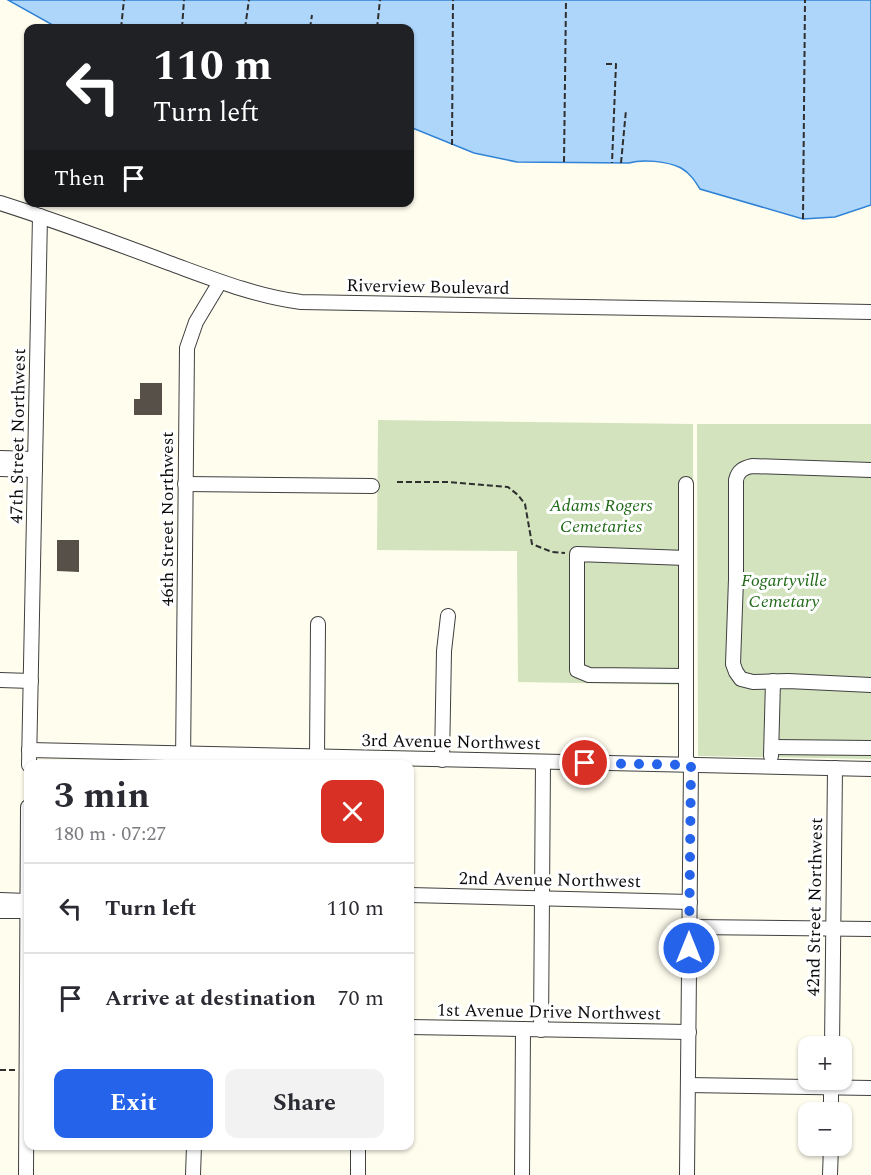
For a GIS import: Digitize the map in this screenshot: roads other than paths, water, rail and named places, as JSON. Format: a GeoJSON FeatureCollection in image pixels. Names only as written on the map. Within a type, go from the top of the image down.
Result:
{"type":"FeatureCollection","features":[{"type":"Feature","properties":{"kind":"street","name":"Riverview Boulevard"},"geometry":{"type":"LineString","coordinates":[[0,202],[220,282],[263,296],[301,302],[871,312]]}},
{"type":"Feature","properties":{"kind":"street","name":"47th Street Northwest"},"geometry":{"type":"LineString","coordinates":[[29,760],[40,216]]}},
{"type":"Feature","properties":{"kind":"street","name":"46th Street Northwest"},"geometry":{"type":"LineString","coordinates":[[183,759],[187,348],[196,322],[220,282]]}},
{"type":"Feature","properties":{"kind":"street"},"geometry":{"type":"LineString","coordinates":[[0,458],[35,465]]}},
{"type":"Feature","properties":{"kind":"street"},"geometry":{"type":"LineString","coordinates":[[0,469],[35,465]]}},
{"type":"Feature","properties":{"kind":"street"},"geometry":{"type":"LineString","coordinates":[[871,470],[752,466],[737,474],[733,663],[741,679],[753,682],[871,685]]}},
{"type":"Feature","properties":{"kind":"street"},"geometry":{"type":"LineString","coordinates":[[185,484],[372,486]]}},
{"type":"Feature","properties":{"kind":"street"},"geometry":{"type":"LineString","coordinates":[[686,484],[686,760],[691,765],[687,1175]]}},
{"type":"Feature","properties":{"kind":"street"},"geometry":{"type":"LineString","coordinates":[[685,676],[590,675],[577,670],[577,554],[686,558]]}},
{"type":"Feature","properties":{"kind":"street"},"geometry":{"type":"LineString","coordinates":[[442,760],[444,651],[448,616]]}},
{"type":"Feature","properties":{"kind":"street"},"geometry":{"type":"LineString","coordinates":[[317,757],[318,624]]}},
{"type":"Feature","properties":{"kind":"street"},"geometry":{"type":"LineString","coordinates":[[0,680],[31,681]]}},
{"type":"Feature","properties":{"kind":"street"},"geometry":{"type":"LineString","coordinates":[[771,767],[773,681]]}},
{"type":"Feature","properties":{"kind":"street"},"geometry":{"type":"LineString","coordinates":[[772,747],[871,748]]}},
{"type":"Feature","properties":{"kind":"street","name":"3rd Avenue Northwest"},"geometry":{"type":"LineString","coordinates":[[29,750],[183,759],[317,757],[871,769]]}},
{"type":"Feature","properties":{"kind":"street"},"geometry":{"type":"LineString","coordinates":[[542,1030],[543,762]]}},
{"type":"Feature","properties":{"kind":"street","name":"42nd Street Northwest"},"geometry":{"type":"LineString","coordinates":[[832,1036],[835,768]]}},
{"type":"Feature","properties":{"kind":"street","name":"2nd Avenue Northwest"},"geometry":{"type":"LineString","coordinates":[[414,895],[690,902]]}},
{"type":"Feature","properties":{"kind":"street"},"geometry":{"type":"LineString","coordinates":[[0,900],[24,905]]}},
{"type":"Feature","properties":{"kind":"street"},"geometry":{"type":"LineString","coordinates":[[0,911],[24,907]]}},
{"type":"Feature","properties":{"kind":"street"},"geometry":{"type":"LineString","coordinates":[[690,927],[871,929]]}},
{"type":"Feature","properties":{"kind":"street","name":"1st Avenue Drive Northwest"},"geometry":{"type":"LineString","coordinates":[[414,1027],[689,1032]]}},
{"type":"Feature","properties":{"kind":"street"},"geometry":{"type":"LineString","coordinates":[[522,1175],[523,1029]]}},
{"type":"Feature","properties":{"kind":"street"},"geometry":{"type":"LineString","coordinates":[[688,1085],[798,1084]]}},
{"type":"Feature","properties":{"kind":"street"},"geometry":{"type":"LineString","coordinates":[[852,1086],[871,1088]]}},
{"type":"Feature","properties":{"kind":"street"},"geometry":{"type":"LineString","coordinates":[[26,1150],[26,1175]]}},
{"type":"Feature","properties":{"kind":"street"},"geometry":{"type":"LineString","coordinates":[[193,1175],[194,1150]]}},
{"type":"Feature","properties":{"kind":"street"},"geometry":{"type":"LineString","coordinates":[[358,1150],[358,1175]]}},
{"type":"Feature","properties":{"kind":"street"},"geometry":{"type":"LineString","coordinates":[[830,1175],[831,1156]]}},
{"type":"Feature","properties":{"kind":"water"},"geometry":{"type":"Polygon","coordinates":[[[8,0],[871,0],[871,205],[835,217],[803,219],[700,189],[684,170],[662,162],[517,162],[474,153],[414,129],[414,24],[51,24],[8,0]]]}},
{"type":"Feature","properties":{"kind":"park label","name":"Adams Rogers Cemetaries"},"geometry":{"type":"Point","coordinates":[601,515]}},
{"type":"Feature","properties":{"kind":"park label","name":"Fogartyville Cemetary"},"geometry":{"type":"Point","coordinates":[784,590]}}]}
